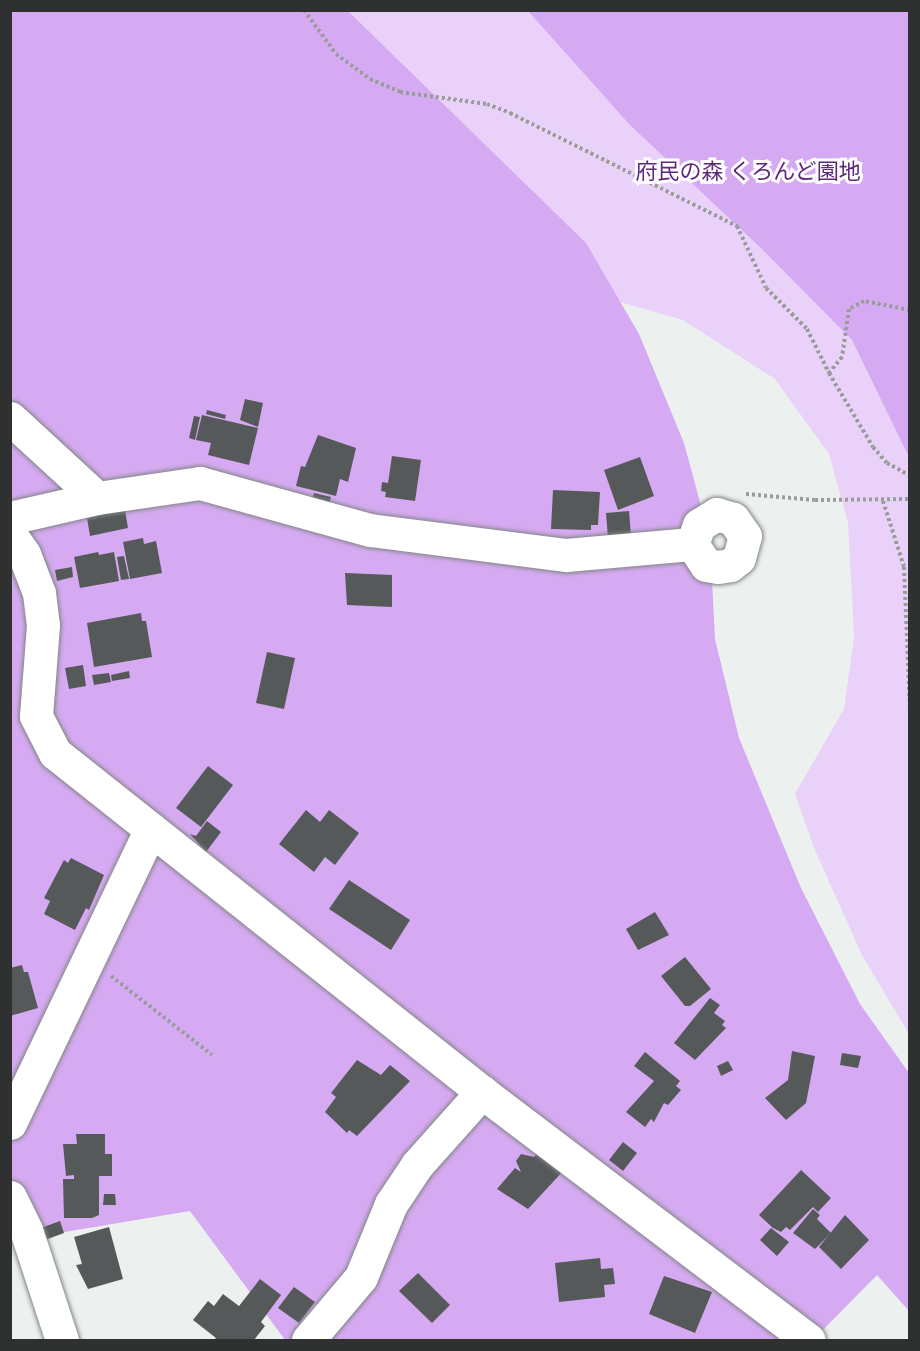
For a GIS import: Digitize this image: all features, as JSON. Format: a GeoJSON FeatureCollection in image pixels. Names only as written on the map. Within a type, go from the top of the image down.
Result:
{"type":"FeatureCollection","features":[{"type":"Feature","properties":{"kind":"street"},"geometry":{"type":"LineString","coordinates":[[10,418],[97,498]]}},
{"type":"Feature","properties":{"kind":"street"},"geometry":{"type":"LineString","coordinates":[[10,518],[97,498],[200,483],[370,530],[566,555],[692,544]]}},
{"type":"Feature","properties":{"kind":"street"},"geometry":{"type":"LineString","coordinates":[[727,515],[740,524],[745,536],[744,548],[730,565],[706,565],[692,544],[694,533],[706,519],[727,515]]}},
{"type":"Feature","properties":{"kind":"street"},"geometry":{"type":"LineString","coordinates":[[10,534],[24,554],[39,593],[43,625],[36,716],[55,753],[482,1092],[809,1341]]}},
{"type":"Feature","properties":{"kind":"street"},"geometry":{"type":"LineString","coordinates":[[10,1123],[151,829]]}},
{"type":"Feature","properties":{"kind":"street"},"geometry":{"type":"LineString","coordinates":[[308,1341],[361,1277],[391,1204],[417,1165],[482,1092]]}},
{"type":"Feature","properties":{"kind":"street"},"geometry":{"type":"LineString","coordinates":[[10,1197],[26,1230],[62,1341]]}},
{"type":"Feature","properties":{"kind":"path"},"geometry":{"type":"LineString","coordinates":[[304,10],[336,54],[370,79],[400,92],[487,104],[510,113],[737,226],[766,288],[807,329],[829,373],[873,447],[887,463],[909,476]]}},
{"type":"Feature","properties":{"kind":"path"},"geometry":{"type":"LineString","coordinates":[[829,373],[842,357],[849,309],[864,301],[909,310]]}},
{"type":"Feature","properties":{"kind":"path"},"geometry":{"type":"LineString","coordinates":[[727,515],[735,494],[884,501],[909,499]]}},
{"type":"Feature","properties":{"kind":"path"},"geometry":{"type":"LineString","coordinates":[[884,501],[904,567],[909,711]]}},
{"type":"Feature","properties":{"kind":"path"},"geometry":{"type":"LineString","coordinates":[[89,956],[213,1055]]}},
{"type":"Feature","properties":{"kind":"green space"},"geometry":{"type":"Polygon","coordinates":[[[11,11],[348,11],[586,243],[639,334],[684,443],[710,539],[715,639],[739,738],[801,888],[860,1004],[909,1073],[909,1311],[877,1275],[813,1340],[285,1340],[190,1211],[11,1241],[11,11]]]}},
{"type":"Feature","properties":{"kind":"green space","name":"府民の森 くろんど園地"},"geometry":{"type":"Polygon","coordinates":[[[264,11],[909,11],[909,1034],[862,955],[814,848],[795,794],[844,709],[854,637],[848,523],[829,454],[775,379],[683,320],[525,275],[264,11]]]}},
{"type":"Feature","properties":{"kind":"green space"},"geometry":{"type":"Polygon","coordinates":[[[528,11],[909,11],[909,457],[852,340],[762,249],[630,125],[528,11]]]}},
{"type":"Feature","properties":{"kind":"building"},"geometry":{"type":"Polygon","coordinates":[[[245,399],[263,403],[258,427],[240,420],[245,399]]]}},
{"type":"Feature","properties":{"kind":"building"},"geometry":{"type":"Polygon","coordinates":[[[207,410],[226,415],[225,419],[206,414],[207,410]]]}},
{"type":"Feature","properties":{"kind":"building"},"geometry":{"type":"Polygon","coordinates":[[[202,415],[258,428],[249,465],[208,455],[211,443],[196,440],[202,415]]]}},
{"type":"Feature","properties":{"kind":"building"},"geometry":{"type":"Polygon","coordinates":[[[194,416],[200,417],[195,440],[189,438],[194,416]]]}},
{"type":"Feature","properties":{"kind":"building"},"geometry":{"type":"Polygon","coordinates":[[[318,435],[356,448],[348,482],[340,479],[336,496],[296,486],[301,466],[305,467],[318,435]]]}},
{"type":"Feature","properties":{"kind":"building"},"geometry":{"type":"Polygon","coordinates":[[[392,456],[421,460],[415,501],[385,497],[386,492],[381,491],[382,482],[388,483],[392,456]]]}},
{"type":"Feature","properties":{"kind":"building"},"geometry":{"type":"Polygon","coordinates":[[[640,457],[654,496],[618,510],[604,470],[640,457]]]}},
{"type":"Feature","properties":{"kind":"building"},"geometry":{"type":"Polygon","coordinates":[[[553,490],[600,492],[598,525],[591,525],[591,530],[551,529],[553,490]]]}},
{"type":"Feature","properties":{"kind":"building"},"geometry":{"type":"Polygon","coordinates":[[[314,493],[331,497],[329,504],[312,500],[314,493]]]}},
{"type":"Feature","properties":{"kind":"building"},"geometry":{"type":"Polygon","coordinates":[[[125,510],[128,528],[90,536],[87,518],[125,510]]]}},
{"type":"Feature","properties":{"kind":"building"},"geometry":{"type":"Polygon","coordinates":[[[629,511],[631,536],[608,538],[606,513],[629,511]]]}},
{"type":"Feature","properties":{"kind":"building"},"geometry":{"type":"Polygon","coordinates":[[[143,538],[144,544],[156,541],[162,573],[130,579],[123,542],[143,538]]]}},
{"type":"Feature","properties":{"kind":"building"},"geometry":{"type":"Polygon","coordinates":[[[98,552],[99,555],[114,552],[119,581],[80,588],[74,557],[98,552]]]}},
{"type":"Feature","properties":{"kind":"building"},"geometry":{"type":"Polygon","coordinates":[[[124,556],[129,579],[121,580],[117,557],[124,556]]]}},
{"type":"Feature","properties":{"kind":"building"},"geometry":{"type":"Polygon","coordinates":[[[72,567],[73,577],[57,581],[55,570],[72,567]]]}},
{"type":"Feature","properties":{"kind":"building"},"geometry":{"type":"Polygon","coordinates":[[[345,573],[392,575],[392,607],[347,605],[345,573]]]}},
{"type":"Feature","properties":{"kind":"building"},"geometry":{"type":"Polygon","coordinates":[[[141,613],[142,621],[146,621],[152,657],[94,667],[87,623],[141,613]]]}},
{"type":"Feature","properties":{"kind":"building"},"geometry":{"type":"Polygon","coordinates":[[[267,652],[295,658],[284,709],[256,703],[267,652]]]}},
{"type":"Feature","properties":{"kind":"building"},"geometry":{"type":"Polygon","coordinates":[[[83,665],[86,686],[69,689],[65,668],[83,665]]]}},
{"type":"Feature","properties":{"kind":"building"},"geometry":{"type":"Polygon","coordinates":[[[129,671],[130,678],[112,681],[111,675],[129,671]]]}},
{"type":"Feature","properties":{"kind":"building"},"geometry":{"type":"Polygon","coordinates":[[[109,673],[111,682],[94,685],[92,675],[109,673]]]}},
{"type":"Feature","properties":{"kind":"building"},"geometry":{"type":"Polygon","coordinates":[[[208,766],[233,785],[201,827],[176,808],[208,766]]]}},
{"type":"Feature","properties":{"kind":"building"},"geometry":{"type":"Polygon","coordinates":[[[306,810],[320,822],[329,810],[359,833],[335,865],[325,857],[314,872],[279,844],[306,810]]]}},
{"type":"Feature","properties":{"kind":"building"},"geometry":{"type":"Polygon","coordinates":[[[207,821],[221,832],[206,852],[190,834],[196,836],[207,821]]]}},
{"type":"Feature","properties":{"kind":"building"},"geometry":{"type":"Polygon","coordinates":[[[71,858],[104,875],[89,910],[86,908],[75,930],[44,914],[50,901],[44,898],[64,860],[68,863],[71,858]]]}},
{"type":"Feature","properties":{"kind":"building"},"geometry":{"type":"Polygon","coordinates":[[[349,880],[410,920],[391,950],[329,909],[349,880]]]}},
{"type":"Feature","properties":{"kind":"building"},"geometry":{"type":"Polygon","coordinates":[[[655,912],[669,935],[638,950],[626,929],[655,912]]]}},
{"type":"Feature","properties":{"kind":"building"},"geometry":{"type":"Polygon","coordinates":[[[685,957],[711,989],[690,1006],[685,1006],[661,976],[685,957]]]}},
{"type":"Feature","properties":{"kind":"building"},"geometry":{"type":"Polygon","coordinates":[[[22,965],[24,972],[28,972],[38,1008],[10,1016],[10,968],[22,965]]]}},
{"type":"Feature","properties":{"kind":"building"},"geometry":{"type":"Polygon","coordinates":[[[710,998],[720,1005],[714,1013],[725,1021],[722,1025],[726,1028],[695,1060],[674,1043],[710,998]]]}},
{"type":"Feature","properties":{"kind":"building"},"geometry":{"type":"Polygon","coordinates":[[[792,1051],[815,1056],[806,1103],[786,1120],[765,1098],[788,1080],[792,1051]]]}},
{"type":"Feature","properties":{"kind":"building"},"geometry":{"type":"Polygon","coordinates":[[[645,1052],[680,1081],[676,1086],[681,1090],[668,1105],[664,1103],[654,1122],[651,1119],[645,1127],[626,1112],[654,1081],[634,1066],[645,1052]]]}},
{"type":"Feature","properties":{"kind":"building"},"geometry":{"type":"Polygon","coordinates":[[[842,1053],[861,1056],[858,1068],[840,1065],[842,1053]]]}},
{"type":"Feature","properties":{"kind":"building"},"geometry":{"type":"Polygon","coordinates":[[[357,1060],[381,1075],[390,1065],[410,1081],[357,1136],[349,1130],[347,1133],[325,1112],[336,1097],[331,1093],[357,1060]]]}},
{"type":"Feature","properties":{"kind":"building"},"geometry":{"type":"Polygon","coordinates":[[[728,1061],[733,1070],[721,1076],[717,1066],[728,1061]]]}},
{"type":"Feature","properties":{"kind":"building"},"geometry":{"type":"Polygon","coordinates":[[[76,1134],[105,1134],[105,1154],[112,1154],[112,1176],[99,1176],[99,1215],[92,1218],[64,1218],[63,1179],[74,1179],[74,1175],[66,1176],[63,1144],[77,1144],[76,1134]]]}},
{"type":"Feature","properties":{"kind":"building"},"geometry":{"type":"Polygon","coordinates":[[[623,1142],[637,1153],[623,1171],[609,1160],[623,1142]]]}},
{"type":"Feature","properties":{"kind":"building"},"geometry":{"type":"Polygon","coordinates":[[[540,1149],[565,1169],[528,1209],[497,1189],[515,1168],[521,1172],[516,1161],[521,1154],[534,1157],[540,1149]]]}},
{"type":"Feature","properties":{"kind":"building"},"geometry":{"type":"Polygon","coordinates":[[[801,1170],[831,1198],[818,1212],[813,1207],[790,1230],[786,1227],[781,1232],[759,1215],[801,1170]]]}},
{"type":"Feature","properties":{"kind":"building"},"geometry":{"type":"Polygon","coordinates":[[[104,1194],[115,1194],[116,1205],[103,1205],[104,1194]]]}},
{"type":"Feature","properties":{"kind":"building"},"geometry":{"type":"Polygon","coordinates":[[[813,1209],[820,1215],[817,1219],[831,1233],[815,1249],[793,1233],[813,1209]]]}},
{"type":"Feature","properties":{"kind":"building"},"geometry":{"type":"Polygon","coordinates":[[[845,1215],[869,1240],[841,1269],[819,1247],[845,1215]]]}},
{"type":"Feature","properties":{"kind":"building"},"geometry":{"type":"Polygon","coordinates":[[[60,1221],[64,1233],[45,1240],[41,1228],[60,1221]]]}},
{"type":"Feature","properties":{"kind":"building"},"geometry":{"type":"Polygon","coordinates":[[[109,1227],[123,1279],[88,1289],[76,1265],[82,1264],[74,1237],[109,1227]]]}},
{"type":"Feature","properties":{"kind":"building"},"geometry":{"type":"Polygon","coordinates":[[[771,1228],[789,1242],[777,1256],[760,1240],[771,1228]]]}},
{"type":"Feature","properties":{"kind":"building"},"geometry":{"type":"Polygon","coordinates":[[[600,1258],[601,1269],[613,1268],[615,1284],[604,1285],[605,1297],[559,1302],[555,1263],[600,1258]]]}},
{"type":"Feature","properties":{"kind":"building"},"geometry":{"type":"Polygon","coordinates":[[[418,1273],[450,1305],[432,1323],[399,1291],[418,1273]]]}},
{"type":"Feature","properties":{"kind":"building"},"geometry":{"type":"Polygon","coordinates":[[[664,1276],[712,1292],[695,1333],[649,1314],[664,1276]]]}},
{"type":"Feature","properties":{"kind":"building"},"geometry":{"type":"Polygon","coordinates":[[[260,1279],[281,1295],[261,1322],[265,1326],[254,1340],[214,1340],[216,1338],[193,1320],[208,1301],[214,1306],[223,1294],[239,1306],[260,1279]]]}},
{"type":"Feature","properties":{"kind":"building"},"geometry":{"type":"Polygon","coordinates":[[[294,1287],[315,1302],[299,1323],[278,1308],[294,1287]]]}}]}
